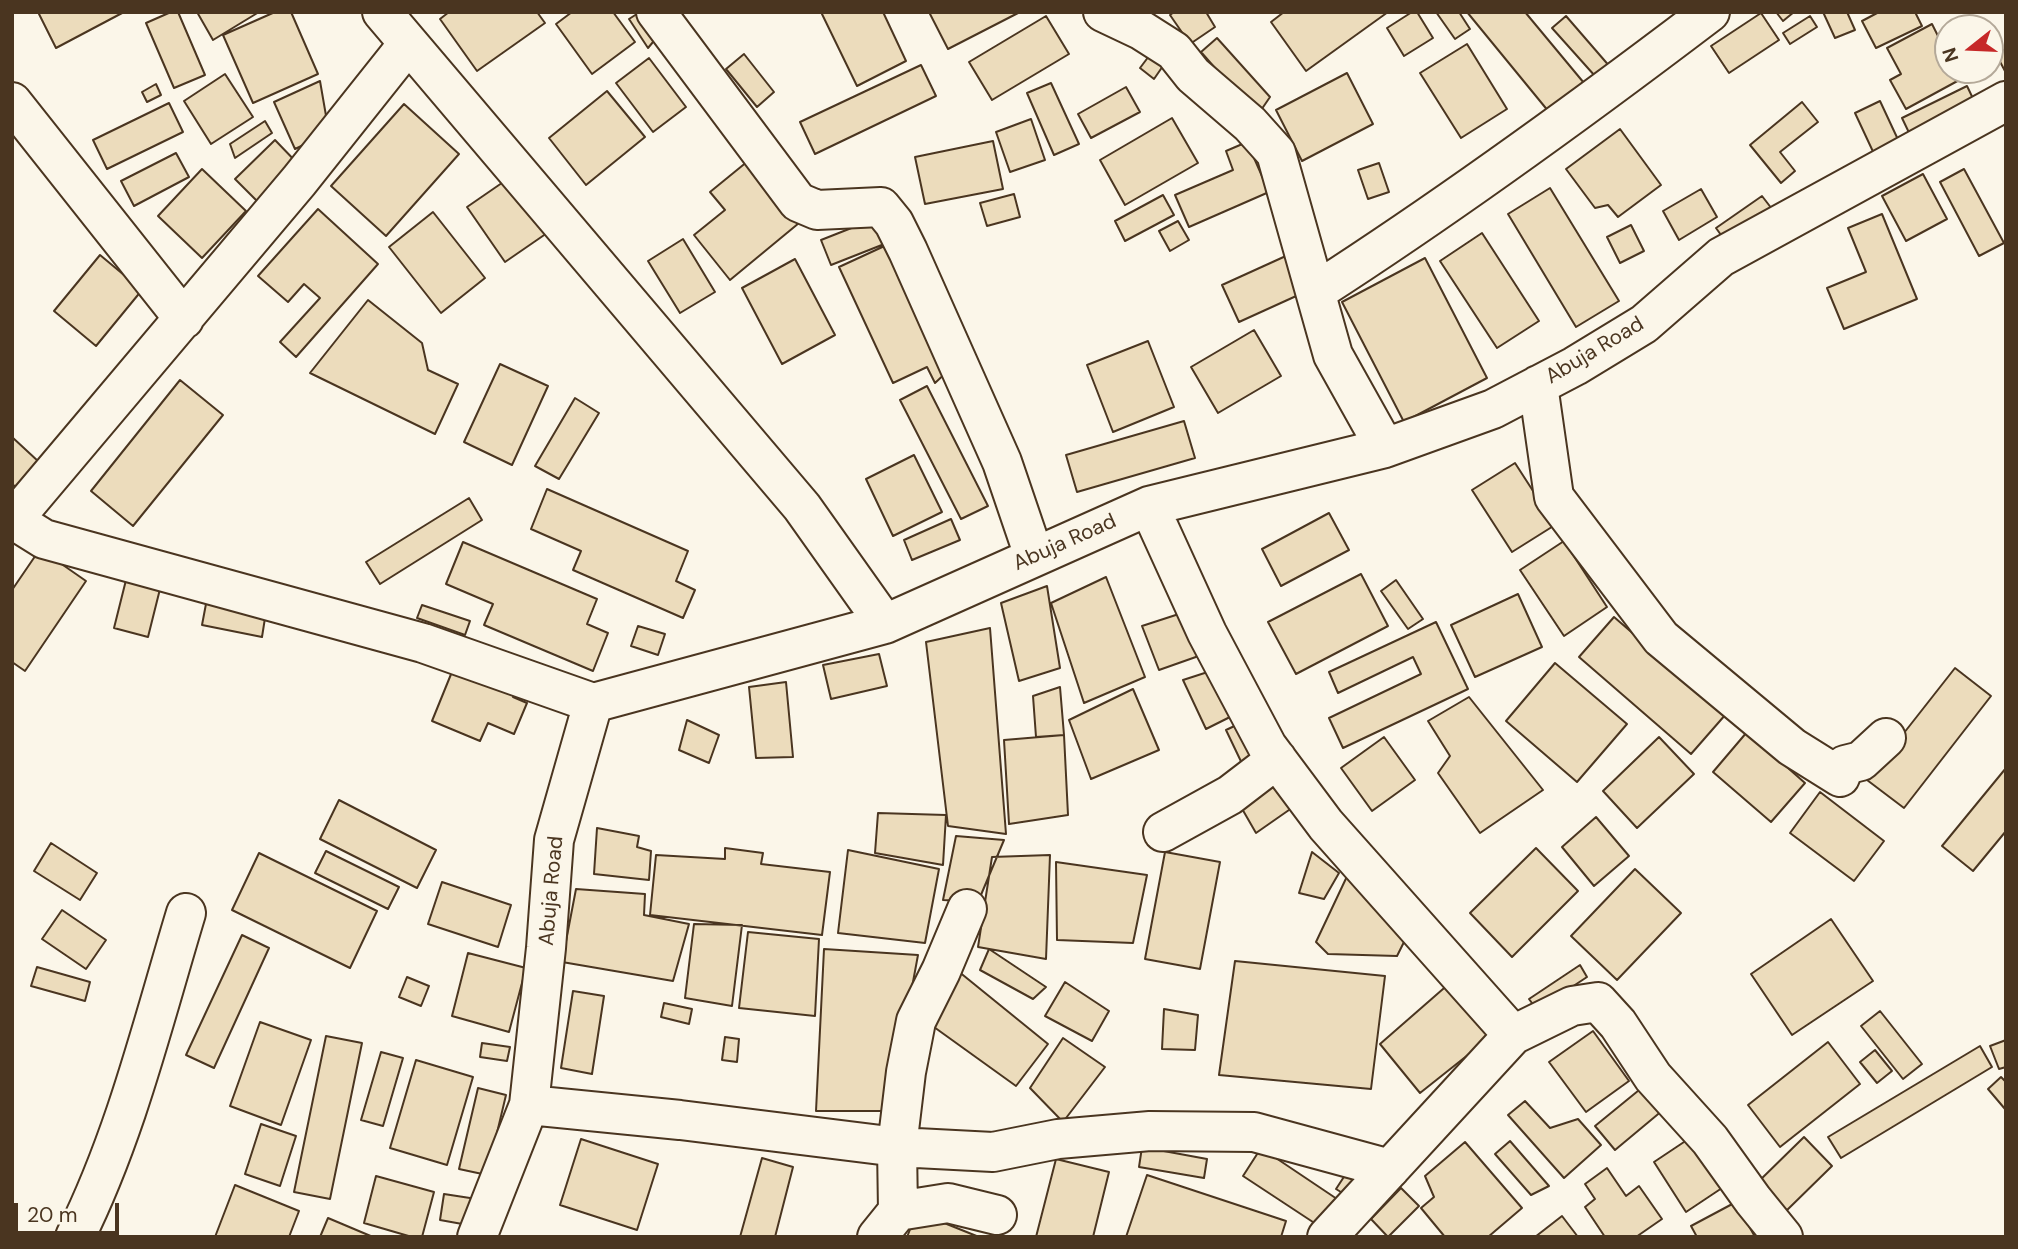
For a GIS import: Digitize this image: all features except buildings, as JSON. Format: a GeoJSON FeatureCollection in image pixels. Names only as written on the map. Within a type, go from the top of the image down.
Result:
{"type":"FeatureCollection","features":[{"type":"Feature","properties":{"kind":"street"},"geometry":{"type":"LineString","coordinates":[[382,12],[802,507],[885,624]]}},
{"type":"Feature","properties":{"kind":"street"},"geometry":{"type":"LineString","coordinates":[[656,12],[798,202],[817,210],[881,207],[888,213],[908,251],[1002,463],[1034,556]]}},
{"type":"Feature","properties":{"kind":"street"},"geometry":{"type":"LineString","coordinates":[[1103,12],[1141,30],[1174,51],[1193,75],[1250,124],[1276,153],[1333,355],[1385,448]]}},
{"type":"Feature","properties":{"kind":"street"},"geometry":{"type":"LineString","coordinates":[[1317,291],[1414,229],[1530,147],[1710,12]]}},
{"type":"Feature","properties":{"kind":"street"},"geometry":{"type":"LineString","coordinates":[[408,44],[299,181],[13,519],[44,539],[423,643],[593,703]]}},
{"type":"Feature","properties":{"kind":"street"},"geometry":{"type":"LineString","coordinates":[[12,102],[184,319]]}},
{"type":"Feature","properties":{"kind":"street","name":"Abuja Road"},"geometry":{"type":"LineString","coordinates":[[477,1237],[530,1105],[554,840],[593,703],[885,624],[1149,506],[1385,448],[1493,409],[1575,366],[1644,324],[1721,257],[2006,102]]}},
{"type":"Feature","properties":{"kind":"street"},"geometry":{"type":"LineString","coordinates":[[1538,385],[1554,497],[1661,638],[1792,747],[1840,777],[1845,765],[1861,761],[1886,738]]}},
{"type":"Feature","properties":{"kind":"street"},"geometry":{"type":"LineString","coordinates":[[1149,506],[1208,634],[1277,759],[1326,825],[1513,1035]]}},
{"type":"Feature","properties":{"kind":"street"},"geometry":{"type":"LineString","coordinates":[[1163,832],[1230,795],[1277,759]]}},
{"type":"Feature","properties":{"kind":"street"},"geometry":{"type":"LineString","coordinates":[[967,909],[916,1021],[906,1072],[887,1224],[948,1203],[997,1215]]}},
{"type":"Feature","properties":{"kind":"street"},"geometry":{"type":"LineString","coordinates":[[75,1237],[100,1187],[124,1118],[186,914]]}},
{"type":"Feature","properties":{"kind":"street"},"geometry":{"type":"LineString","coordinates":[[1327,1237],[1513,1035],[1572,1006],[1598,1002],[1618,1024],[1653,1077],[1710,1140],[1783,1237]]}},
{"type":"Feature","properties":{"kind":"street"},"geometry":{"type":"LineString","coordinates":[[530,1105],[680,1120],[897,1147],[993,1152],[1058,1139],[1150,1131],[1254,1132],[1390,1169]]}}]}
